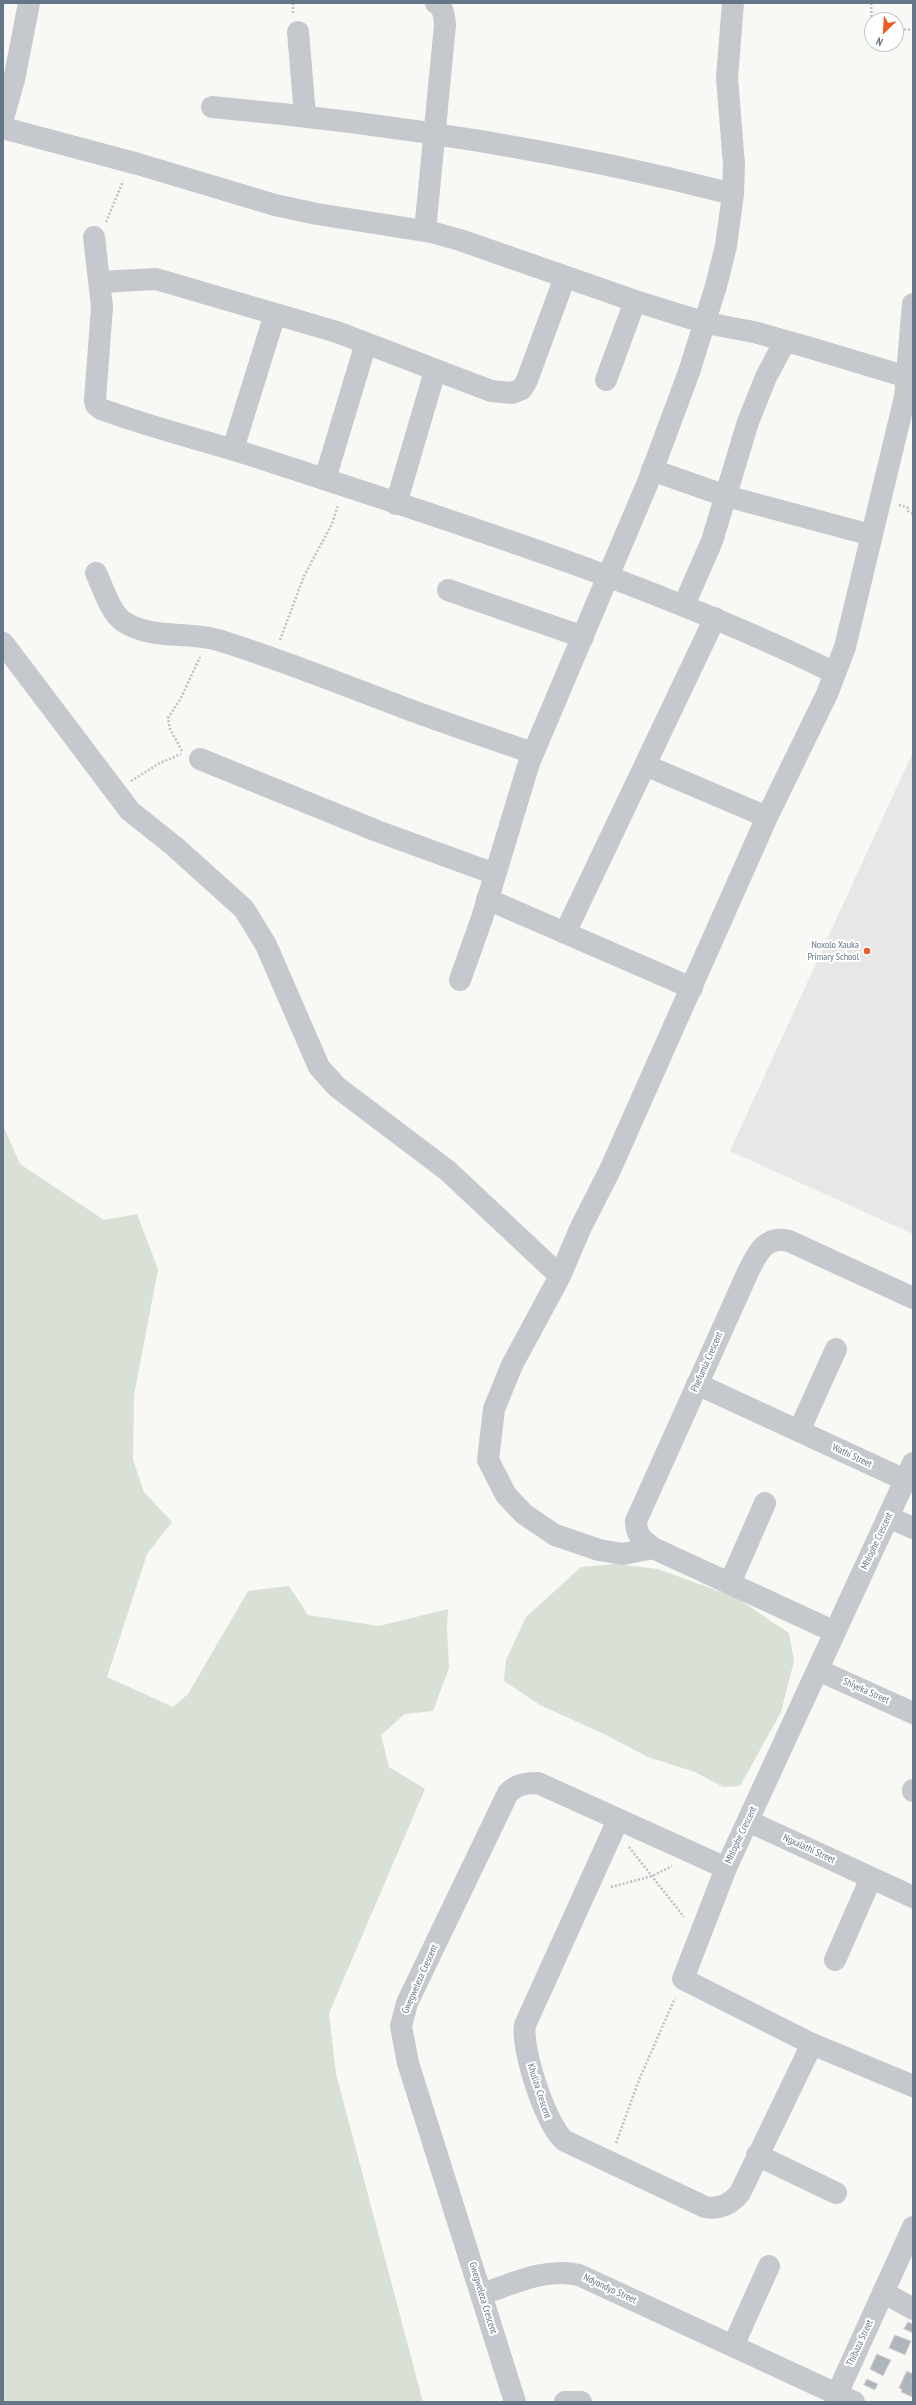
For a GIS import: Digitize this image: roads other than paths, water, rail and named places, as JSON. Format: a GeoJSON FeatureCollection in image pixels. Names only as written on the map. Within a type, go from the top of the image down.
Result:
{"type":"FeatureCollection","features":[{"type":"Feature","properties":{"kind":"street"},"geometry":{"type":"LineString","coordinates":[[3,118],[8,79],[29,3]]}},
{"type":"Feature","properties":{"kind":"street"},"geometry":{"type":"LineString","coordinates":[[460,980],[533,753],[582,637],[610,576],[652,470],[706,322],[726,246],[733,194],[734,165],[727,78],[733,3]]}},
{"type":"Feature","properties":{"kind":"street"},"geometry":{"type":"LineString","coordinates":[[425,231],[445,25],[439,4]]}},
{"type":"Feature","properties":{"kind":"street"},"geometry":{"type":"LineString","coordinates":[[298,32],[305,115]]}},
{"type":"Feature","properties":{"kind":"street"},"geometry":{"type":"LineString","coordinates":[[212,107],[305,115],[434,134],[604,162],[733,194]]}},
{"type":"Feature","properties":{"kind":"street"},"geometry":{"type":"LineString","coordinates":[[3,128],[127,161],[275,205],[316,214],[425,231],[495,251],[635,301],[706,322],[785,341],[907,377]]}},
{"type":"Feature","properties":{"kind":"street"},"geometry":{"type":"LineString","coordinates":[[94,237],[101,282],[102,307],[95,400],[96,406],[334,482],[610,576],[715,618],[835,673]]}},
{"type":"Feature","properties":{"kind":"street"},"geometry":{"type":"LineString","coordinates":[[101,282],[156,279],[337,332],[490,391],[506,393],[522,389],[528,380],[565,277]]}},
{"type":"Feature","properties":{"kind":"street"},"geometry":{"type":"LineString","coordinates":[[606,380],[635,301]]}},
{"type":"Feature","properties":{"kind":"street"},"geometry":{"type":"LineString","coordinates":[[652,1548],[623,1554],[599,1550],[555,1535],[524,1514],[506,1495],[488,1460],[489,1442],[497,1402],[512,1365],[560,1276],[580,1230],[610,1170],[767,818],[835,673],[845,647],[905,397],[913,304]]}},
{"type":"Feature","properties":{"kind":"street"},"geometry":{"type":"LineString","coordinates":[[232,449],[275,314]]}},
{"type":"Feature","properties":{"kind":"street"},"geometry":{"type":"LineString","coordinates":[[684,605],[712,541],[748,422],[766,377],[785,341]]}},
{"type":"Feature","properties":{"kind":"street"},"geometry":{"type":"LineString","coordinates":[[334,482],[366,344]]}},
{"type":"Feature","properties":{"kind":"street"},"geometry":{"type":"LineString","coordinates":[[396,504],[435,371]]}},
{"type":"Feature","properties":{"kind":"street"},"geometry":{"type":"LineString","coordinates":[[652,470],[726,496],[871,535]]}},
{"type":"Feature","properties":{"kind":"street"},"geometry":{"type":"LineString","coordinates":[[96,573],[114,612],[122,621],[154,634],[192,635],[208,638],[273,659],[533,753]]}},
{"type":"Feature","properties":{"kind":"street"},"geometry":{"type":"LineString","coordinates":[[448,590],[582,637]]}},
{"type":"Feature","properties":{"kind":"street"},"geometry":{"type":"LineString","coordinates":[[565,933],[715,618]]}},
{"type":"Feature","properties":{"kind":"street"},"geometry":{"type":"LineString","coordinates":[[3,643],[130,811],[174,846],[244,908],[266,945],[318,1067],[336,1087],[448,1171],[560,1276]]}},
{"type":"Feature","properties":{"kind":"street"},"geometry":{"type":"LineString","coordinates":[[200,759],[377,831],[495,874]]}},
{"type":"Feature","properties":{"kind":"street"},"geometry":{"type":"LineString","coordinates":[[645,765],[767,818]]}},
{"type":"Feature","properties":{"kind":"street"},"geometry":{"type":"LineString","coordinates":[[487,899],[692,988]]}},
{"type":"Feature","properties":{"kind":"street","name":"Phefumla Crescent"},"geometry":{"type":"LineString","coordinates":[[835,1632],[652,1548],[640,1538],[637,1532],[636,1521],[759,1249],[767,1243],[776,1240],[790,1241],[913,1298]]}},
{"type":"Feature","properties":{"kind":"street"},"geometry":{"type":"LineString","coordinates":[[799,1431],[836,1349]]}},
{"type":"Feature","properties":{"kind":"street","name":"Wathi Street"},"geometry":{"type":"LineString","coordinates":[[697,1384],[799,1431],[909,1472]]}},
{"type":"Feature","properties":{"kind":"street","name":"Mhlophe Crescent"},"geometry":{"type":"LineString","coordinates":[[812,2044],[683,1979],[726,1868],[909,1472]]}},
{"type":"Feature","properties":{"kind":"street"},"geometry":{"type":"LineString","coordinates":[[730,1583],[765,1503]]}},
{"type":"Feature","properties":{"kind":"street"},"geometry":{"type":"LineString","coordinates":[[888,1517],[913,1528]]}},
{"type":"Feature","properties":{"kind":"street","name":"Shiyeka Street"},"geometry":{"type":"LineString","coordinates":[[818,1670],[913,1713]]}},
{"type":"Feature","properties":{"kind":"street","name":"Gwegweleza Crescent"},"geometry":{"type":"LineString","coordinates":[[515,2402],[408,2063],[402,2039],[402,2016],[410,1996],[511,1791],[526,1783],[538,1783],[616,1824],[695,1854],[726,1868]]}},
{"type":"Feature","properties":{"kind":"street","name":"Ngxalathi Street"},"geometry":{"type":"LineString","coordinates":[[748,1821],[913,1897]]}},
{"type":"Feature","properties":{"kind":"street","name":"Khuliza Crescent"},"geometry":{"type":"LineString","coordinates":[[616,1824],[525,2025],[524,2040],[548,2119],[557,2135],[565,2141],[705,2207],[714,2208],[724,2206],[736,2199],[812,2044]]}},
{"type":"Feature","properties":{"kind":"street"},"geometry":{"type":"LineString","coordinates":[[835,1960],[871,1878]]}},
{"type":"Feature","properties":{"kind":"street"},"geometry":{"type":"LineString","coordinates":[[812,2044],[913,2086]]}},
{"type":"Feature","properties":{"kind":"street"},"geometry":{"type":"LineString","coordinates":[[757,2156],[836,2193]]}},
{"type":"Feature","properties":{"kind":"street","name":"Thibaza Street"},"geometry":{"type":"LineString","coordinates":[[836,2397],[913,2227]]}},
{"type":"Feature","properties":{"kind":"street"},"geometry":{"type":"LineString","coordinates":[[733,2346],[769,2266]]}},
{"type":"Feature","properties":{"kind":"street","name":"Ndyondyo Street"},"geometry":{"type":"LineString","coordinates":[[482,2294],[544,2274],[567,2272],[579,2275],[733,2346],[836,2397]]}},
{"type":"Feature","properties":{"kind":"street"},"geometry":{"type":"LineString","coordinates":[[883,2292],[913,2309]]}},
{"type":"Feature","properties":{"kind":"street"},"geometry":{"type":"LineString","coordinates":[[565,2402],[581,2402]]}},
{"type":"Feature","properties":{"kind":"place","name":"Noxolo Xauka Primary School"},"geometry":{"type":"Point","coordinates":[867,951]}}]}
